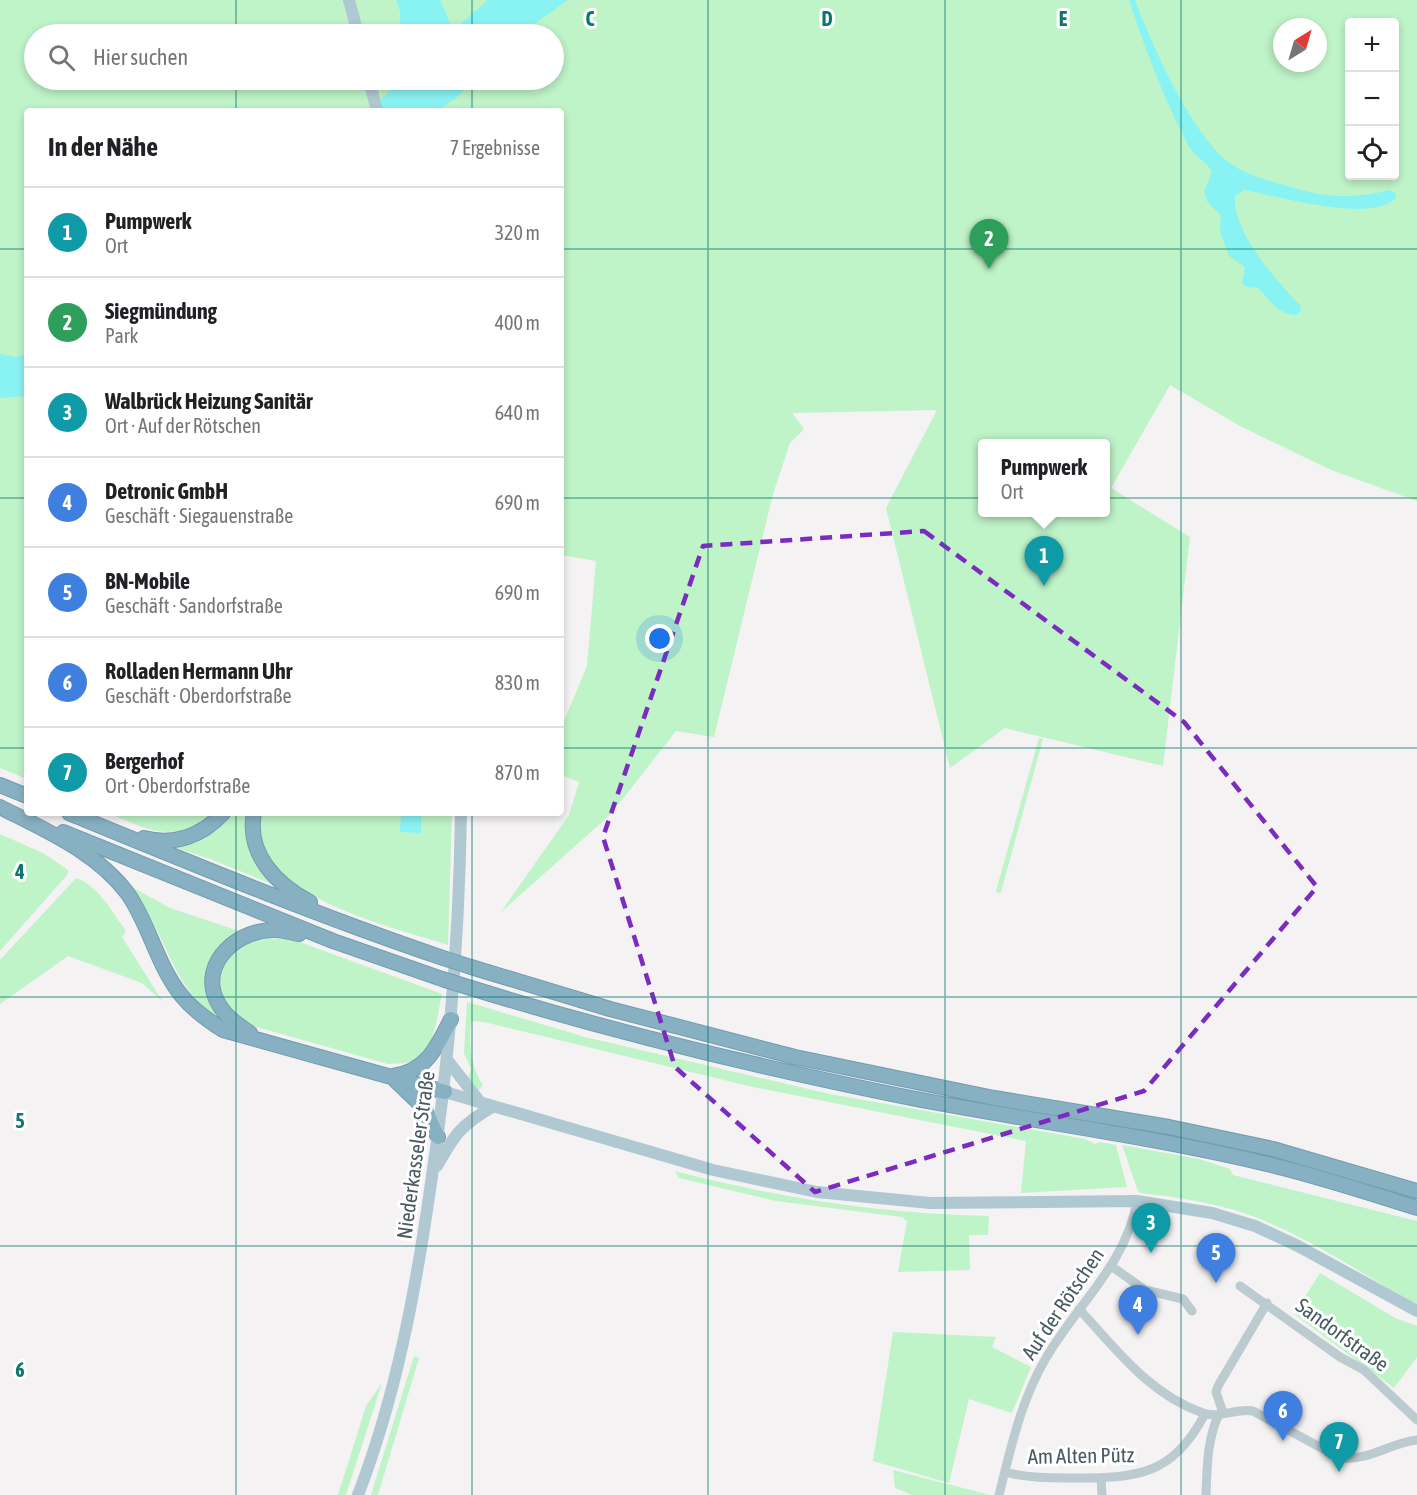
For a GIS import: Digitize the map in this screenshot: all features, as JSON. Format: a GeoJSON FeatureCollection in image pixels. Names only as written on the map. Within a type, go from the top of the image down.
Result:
{"type":"FeatureCollection","features":[{"type":"Feature","properties":{"kind":"highway"},"geometry":{"type":"LineString","coordinates":[[0,785],[24,795]]}},
{"type":"Feature","properties":{"kind":"highway"},"geometry":{"type":"LineString","coordinates":[[0,807],[333,941],[442,979],[581,1022],[708,1055],[912,1098],[1256,1162],[1348,1186],[1417,1208]]}},
{"type":"Feature","properties":{"kind":"highway"},"geometry":{"type":"LineString","coordinates":[[0,807],[75,848],[108,874],[127,894],[144,920],[170,978],[181,995],[199,1015],[223,1030],[445,1092]]}},
{"type":"Feature","properties":{"kind":"highway"},"geometry":{"type":"LineString","coordinates":[[76,816],[365,931],[471,967],[610,1009],[795,1057],[994,1098],[1169,1127],[1273,1149],[1417,1191]]}},
{"type":"Feature","properties":{"kind":"highway"},"geometry":{"type":"LineString","coordinates":[[101,826],[155,841],[172,841],[202,831],[220,816]]}},
{"type":"Feature","properties":{"kind":"highway"},"geometry":{"type":"LineString","coordinates":[[254,816],[253,834],[259,855],[270,872],[288,891],[365,931]]}},
{"type":"Feature","properties":{"kind":"highway"},"geometry":{"type":"LineString","coordinates":[[258,1038],[232,1021],[216,1000],[212,979],[223,951],[245,935],[276,930],[333,941]]}},
{"type":"Feature","properties":{"kind":"highway"},"geometry":{"type":"LineString","coordinates":[[391,1076],[406,1074],[427,1061],[451,1019]]}},
{"type":"Feature","properties":{"kind":"highway"},"geometry":{"type":"LineString","coordinates":[[391,1076],[424,1108],[438,1137]]}},
{"type":"Feature","properties":{"kind":"main road"},"geometry":{"type":"LineString","coordinates":[[349,0],[355,24]]}},
{"type":"Feature","properties":{"kind":"main road"},"geometry":{"type":"LineString","coordinates":[[372,90],[376,108]]}},
{"type":"Feature","properties":{"kind":"main road","name":"Niederkasseler Straße"},"geometry":{"type":"LineString","coordinates":[[358,1495],[401,1356],[418,1281],[448,1062],[458,935],[461,816]]}},
{"type":"Feature","properties":{"kind":"main road"},"geometry":{"type":"LineString","coordinates":[[448,1062],[486,1105]]}},
{"type":"Feature","properties":{"kind":"main road"},"geometry":{"type":"LineString","coordinates":[[445,1092],[713,1170],[817,1192],[930,1203],[1137,1201],[1212,1213],[1255,1226],[1298,1246],[1417,1311]]}},
{"type":"Feature","properties":{"kind":"main road"},"geometry":{"type":"LineString","coordinates":[[433,1175],[454,1136],[486,1105]]}},
{"type":"Feature","properties":{"kind":"street","name":"Auf der Rötschen"},"geometry":{"type":"LineString","coordinates":[[999,1495],[1020,1411],[1033,1382],[1127,1239],[1137,1201]]}},
{"type":"Feature","properties":{"kind":"street"},"geometry":{"type":"LineString","coordinates":[[1111,1266],[1145,1290],[1183,1299],[1192,1311]]}},
{"type":"Feature","properties":{"kind":"street","name":"Sandorfstraße"},"geometry":{"type":"LineString","coordinates":[[1240,1286],[1340,1357],[1364,1370],[1417,1420]]}},
{"type":"Feature","properties":{"kind":"street"},"geometry":{"type":"LineString","coordinates":[[1206,1495],[1208,1457],[1213,1426],[1221,1414],[1216,1392],[1267,1303]]}},
{"type":"Feature","properties":{"kind":"street"},"geometry":{"type":"LineString","coordinates":[[1079,1309],[1146,1382],[1205,1414],[1221,1414],[1239,1410],[1253,1411],[1340,1458],[1354,1460],[1417,1440]]}},
{"type":"Feature","properties":{"kind":"street","name":"Am Alten Pütz"},"geometry":{"type":"LineString","coordinates":[[1005,1472],[1045,1478],[1140,1475],[1156,1468],[1185,1443],[1205,1414]]}},
{"type":"Feature","properties":{"kind":"street"},"geometry":{"type":"LineString","coordinates":[[1101,1478],[1102,1495]]}},
{"type":"Feature","properties":{"kind":"highlighted area"},"geometry":{"type":"Polygon","coordinates":[[[924,531],[1184,722],[1317,887],[1144,1091],[815,1192],[675,1067],[603,837],[703,546],[924,531]]]}},
{"type":"Feature","properties":{"kind":"green space"},"geometry":{"type":"Polygon","coordinates":[[[0,0],[535,0],[505,24],[24,24],[24,90],[564,90],[564,24],[509,24],[541,0],[1417,0],[1417,501],[1331,470],[1240,426],[1170,385],[1111,488],[1190,537],[1163,766],[1005,728],[950,768],[886,508],[937,410],[792,413],[804,429],[790,443],[773,494],[714,737],[676,731],[610,815],[501,912],[569,815],[579,782],[564,776],[564,721],[587,666],[596,561],[564,556],[564,108],[24,108],[24,778],[0,768],[0,0]]]}},
{"type":"Feature","properties":{"kind":"green space"},"geometry":{"type":"Polygon","coordinates":[[[1039,738],[1043,739],[1001,892],[998,893],[996,891],[1039,738]]]}},
{"type":"Feature","properties":{"kind":"green space"},"geometry":{"type":"Polygon","coordinates":[[[115,816],[209,816],[187,830],[174,832],[162,832],[115,816]]]}},
{"type":"Feature","properties":{"kind":"green space"},"geometry":{"type":"Polygon","coordinates":[[[228,816],[248,816],[247,833],[255,860],[272,884],[168,845],[221,823],[228,816]]]}},
{"type":"Feature","properties":{"kind":"green space"},"geometry":{"type":"Polygon","coordinates":[[[260,816],[452,816],[448,945],[359,917],[327,903],[298,886],[275,866],[261,841],[260,816]]]}},
{"type":"Feature","properties":{"kind":"green space"},"geometry":{"type":"Polygon","coordinates":[[[0,834],[43,853],[68,870],[68,874],[0,951],[0,834]]]}},
{"type":"Feature","properties":{"kind":"green space"},"geometry":{"type":"Polygon","coordinates":[[[76,878],[92,887],[110,908],[126,931],[122,937],[163,1002],[142,983],[68,956],[0,1004],[0,960],[76,878]]]}},
{"type":"Feature","properties":{"kind":"green space"},"geometry":{"type":"Polygon","coordinates":[[[128,885],[170,908],[242,932],[232,937],[224,945],[215,963],[223,1022],[196,999],[186,987],[149,916],[128,885]]]}},
{"type":"Feature","properties":{"kind":"green space"},"geometry":{"type":"Polygon","coordinates":[[[262,938],[294,940],[442,994],[434,1032],[426,1051],[412,1062],[388,1064],[250,1025],[232,1010],[225,1000],[220,979],[227,958],[238,947],[262,938]]]}},
{"type":"Feature","properties":{"kind":"green space"},"geometry":{"type":"Polygon","coordinates":[[[467,1002],[585,1037],[830,1094],[1085,1139],[1095,1144],[1100,1142],[1116,1145],[1127,1187],[1021,1193],[1026,1141],[753,1087],[484,1022],[471,1021],[471,1054],[475,1070],[483,1085],[479,1090],[467,1081],[471,1069],[464,1053],[467,1002]]]}},
{"type":"Feature","properties":{"kind":"green space"},"geometry":{"type":"Polygon","coordinates":[[[1122,1145],[1199,1159],[1230,1169],[1233,1175],[1417,1221],[1417,1305],[1322,1249],[1263,1220],[1203,1202],[1141,1193],[1138,1191],[1122,1145]]]}},
{"type":"Feature","properties":{"kind":"green space"},"geometry":{"type":"Polygon","coordinates":[[[675,1171],[714,1181],[830,1203],[909,1212],[989,1216],[988,1235],[969,1235],[970,1270],[898,1272],[907,1221],[902,1217],[776,1201],[679,1178],[675,1171]]]}},
{"type":"Feature","properties":{"kind":"green space"},"geometry":{"type":"Polygon","coordinates":[[[1320,1273],[1395,1318],[1417,1326],[1417,1357],[1394,1388],[1294,1314],[1320,1273]]]}},
{"type":"Feature","properties":{"kind":"green space"},"geometry":{"type":"Polygon","coordinates":[[[893,1332],[996,1337],[992,1347],[1031,1367],[1012,1413],[969,1399],[949,1483],[873,1461],[893,1332]]]}},
{"type":"Feature","properties":{"kind":"green space"},"geometry":{"type":"Polygon","coordinates":[[[414,1356],[419,1358],[378,1495],[371,1495],[414,1356]]]}},
{"type":"Feature","properties":{"kind":"green space"},"geometry":{"type":"Polygon","coordinates":[[[382,1383],[346,1495],[338,1495],[366,1406],[382,1383]]]}},
{"type":"Feature","properties":{"kind":"green space"},"geometry":{"type":"Polygon","coordinates":[[[893,1470],[990,1495],[912,1495],[895,1488],[893,1470]]]}},
{"type":"Feature","properties":{"kind":"water"},"geometry":{"type":"Polygon","coordinates":[[[396,0],[440,0],[450,24],[400,24],[400,11],[396,0]]]}},
{"type":"Feature","properties":{"kind":"water"},"geometry":{"type":"Polygon","coordinates":[[[488,0],[568,0],[534,24],[460,24],[488,0]]]}},
{"type":"Feature","properties":{"kind":"water"},"geometry":{"type":"Polygon","coordinates":[[[1129,0],[1135,0],[1152,41],[1188,112],[1216,151],[1231,164],[1260,178],[1304,191],[1340,196],[1363,195],[1389,190],[1395,193],[1396,198],[1384,205],[1366,209],[1323,206],[1244,190],[1235,196],[1236,210],[1248,240],[1268,269],[1300,305],[1301,311],[1296,315],[1283,312],[1258,288],[1247,287],[1242,283],[1245,267],[1229,256],[1220,232],[1221,216],[1207,201],[1204,191],[1212,172],[1191,149],[1179,128],[1129,0]]]}},
{"type":"Feature","properties":{"kind":"water"},"geometry":{"type":"Polygon","coordinates":[[[391,90],[464,90],[441,108],[370,108],[391,90]]]}},
{"type":"Feature","properties":{"kind":"water"},"geometry":{"type":"Polygon","coordinates":[[[0,354],[15,357],[24,355],[24,396],[0,398],[0,354]]]}},
{"type":"Feature","properties":{"kind":"water"},"geometry":{"type":"Polygon","coordinates":[[[401,816],[421,816],[421,833],[400,832],[401,816]]]}},
{"type":"Feature","properties":{"kind":"place","name":"Siegmündung"},"geometry":{"type":"Point","coordinates":[989,269]}},
{"type":"Feature","properties":{"kind":"place","name":"Pumpwerk"},"geometry":{"type":"Point","coordinates":[1044,586]}},
{"type":"Feature","properties":{"kind":"place","name":"Walbrück Heizung Sanitär"},"geometry":{"type":"Point","coordinates":[1151,1253]}},
{"type":"Feature","properties":{"kind":"place","name":"BN-Mobile"},"geometry":{"type":"Point","coordinates":[1216,1283]}},
{"type":"Feature","properties":{"kind":"place","name":"Detronic GmbH"},"geometry":{"type":"Point","coordinates":[1138,1335]}},
{"type":"Feature","properties":{"kind":"place","name":"Rolladen Hermann Uhr"},"geometry":{"type":"Point","coordinates":[1283,1441]}},
{"type":"Feature","properties":{"kind":"place","name":"Bergerhof"},"geometry":{"type":"Point","coordinates":[1339,1472]}}]}
